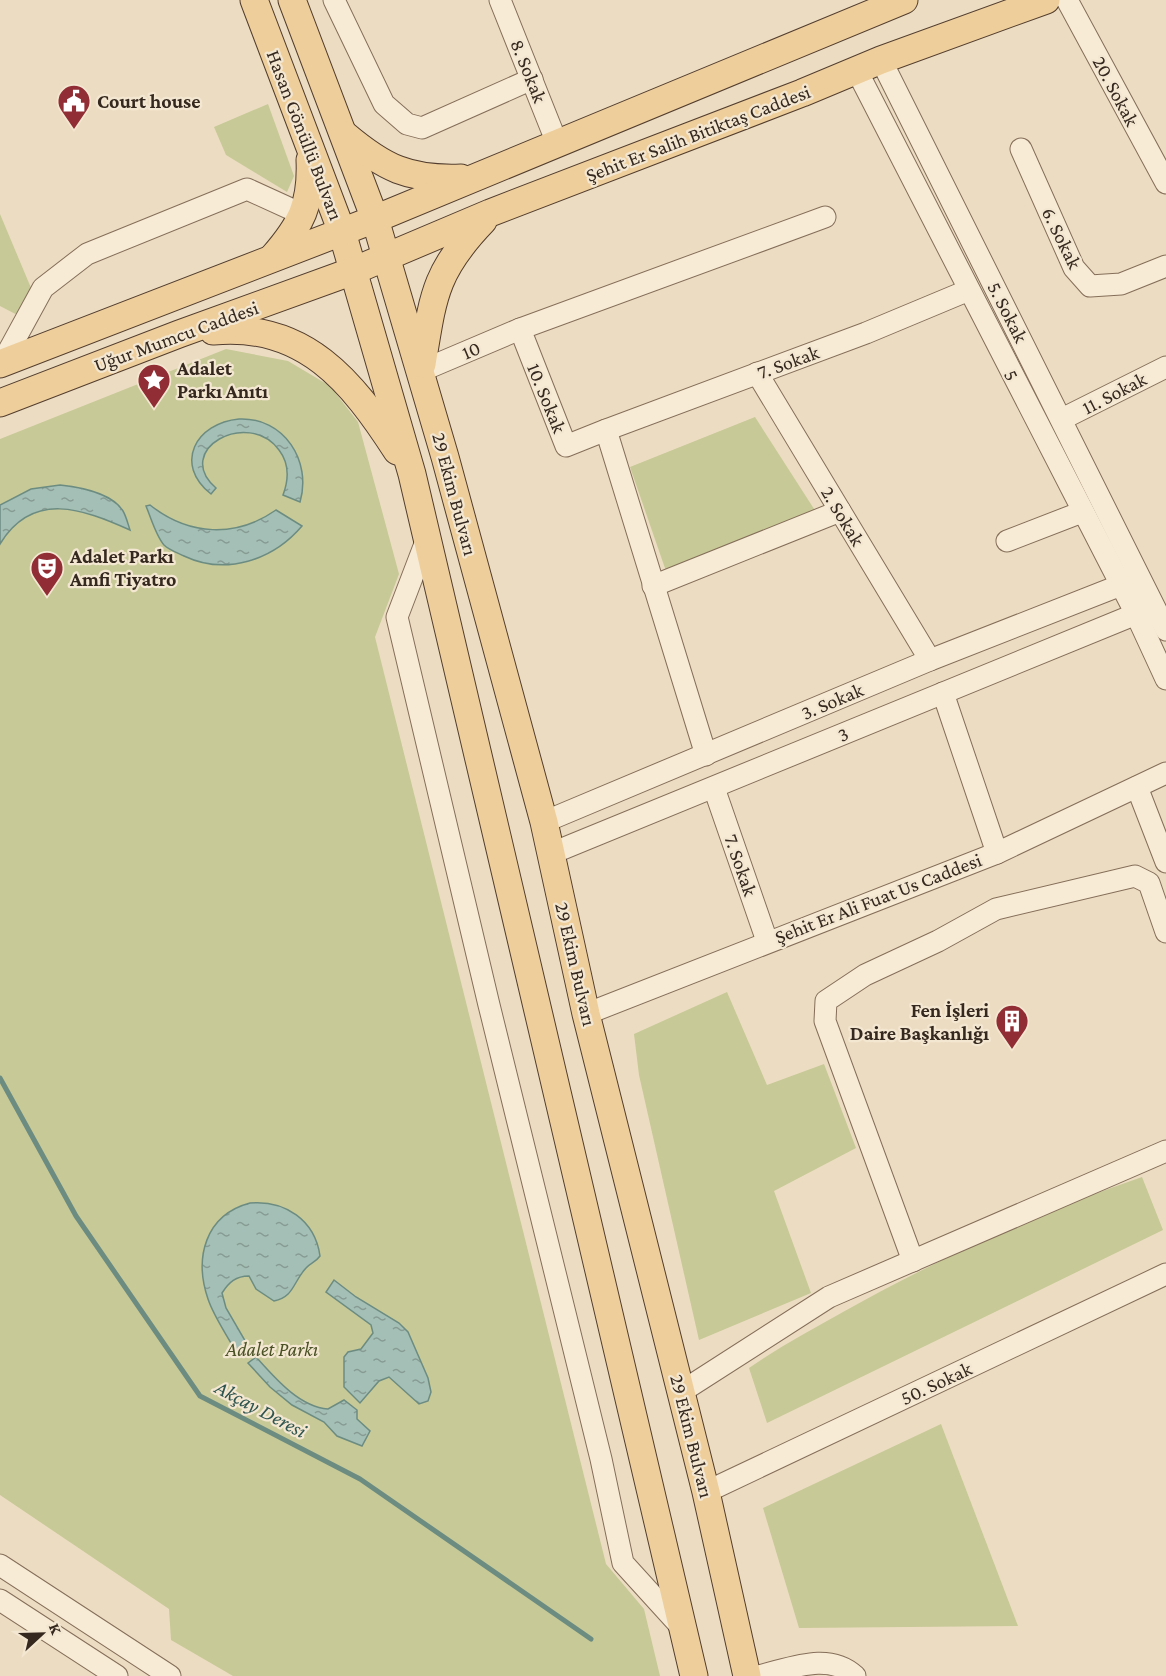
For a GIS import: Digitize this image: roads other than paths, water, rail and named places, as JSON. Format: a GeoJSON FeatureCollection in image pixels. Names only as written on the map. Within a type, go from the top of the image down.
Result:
{"type":"FeatureCollection","features":[{"type":"Feature","properties":{"kind":"main road","name":"Hasan Gönüllü Bulvarı"},"geometry":{"type":"LineString","coordinates":[[254,0],[342,232],[353,271]]}},
{"type":"Feature","properties":{"kind":"main road","name":"Hasan Gönüllü Bulvarı"},"geometry":{"type":"LineString","coordinates":[[292,0],[345,135],[387,257]]}},
{"type":"Feature","properties":{"kind":"main road"},"geometry":{"type":"LineString","coordinates":[[342,232],[904,0]]}},
{"type":"Feature","properties":{"kind":"main road","name":"Şehit Er Salih Bitiktaş Caddesi"},"geometry":{"type":"LineString","coordinates":[[353,271],[490,213],[869,65],[1046,0]]}},
{"type":"Feature","properties":{"kind":"main road"},"geometry":{"type":"LineString","coordinates":[[345,135],[368,155],[397,170],[416,176],[474,177]]}},
{"type":"Feature","properties":{"kind":"main road"},"geometry":{"type":"LineString","coordinates":[[269,260],[296,230],[304,215],[309,199],[309,147]]}},
{"type":"Feature","properties":{"kind":"main road"},"geometry":{"type":"LineString","coordinates":[[421,371],[433,299],[440,280],[456,249],[490,213]]}},
{"type":"Feature","properties":{"kind":"main road","name":"Uğur Mumcu Caddesi"},"geometry":{"type":"LineString","coordinates":[[1,362],[342,232]]}},
{"type":"Feature","properties":{"kind":"main road","name":"29 Ekim Bulvarı"},"geometry":{"type":"LineString","coordinates":[[387,257],[421,371],[544,822],[586,1014],[706,1492],[747,1676]]}},
{"type":"Feature","properties":{"kind":"main road","name":"Uğur Mumcu Caddesi"},"geometry":{"type":"LineString","coordinates":[[0,403],[179,334],[353,271]]}},
{"type":"Feature","properties":{"kind":"main road","name":"29 Ekim Bulvarı"},"geometry":{"type":"LineString","coordinates":[[353,271],[428,536],[694,1676]]}},
{"type":"Feature","properties":{"kind":"main road"},"geometry":{"type":"LineString","coordinates":[[179,334],[248,330],[275,336],[306,349],[323,361],[359,395],[412,474]]}},
{"type":"Feature","properties":{"kind":"street"},"geometry":{"type":"LineString","coordinates":[[334,0],[384,104],[407,124],[422,128],[532,79]]}},
{"type":"Feature","properties":{"kind":"street","name":"8. Sokak"},"geometry":{"type":"LineString","coordinates":[[500,0],[557,143]]}},
{"type":"Feature","properties":{"kind":"street","name":"20. Sokak"},"geometry":{"type":"LineString","coordinates":[[1067,0],[1166,183]]}},
{"type":"Feature","properties":{"kind":"street","name":"5"},"geometry":{"type":"LineString","coordinates":[[869,65],[969,290],[1136,614],[1166,680]]}},
{"type":"Feature","properties":{"kind":"street","name":"5. Sokak"},"geometry":{"type":"LineString","coordinates":[[869,65],[1062,419],[1166,630]]}},
{"type":"Feature","properties":{"kind":"street","name":"6. Sokak"},"geometry":{"type":"LineString","coordinates":[[1021,149],[1074,268],[1090,286],[1121,284],[1166,266]]}},
{"type":"Feature","properties":{"kind":"street"},"geometry":{"type":"LineString","coordinates":[[1,362],[43,288],[87,254],[247,189],[304,215]]}},
{"type":"Feature","properties":{"kind":"street"},"geometry":{"type":"LineString","coordinates":[[520,329],[825,217]]}},
{"type":"Feature","properties":{"kind":"street","name":"7. Sokak"},"geometry":{"type":"LineString","coordinates":[[606,430],[866,333],[969,290]]}},
{"type":"Feature","properties":{"kind":"street","name":"10"},"geometry":{"type":"LineString","coordinates":[[421,371],[520,329]]}},
{"type":"Feature","properties":{"kind":"street","name":"10. Sokak"},"geometry":{"type":"LineString","coordinates":[[520,329],[567,446],[606,430]]}},
{"type":"Feature","properties":{"kind":"street","name":"11. Sokak"},"geometry":{"type":"LineString","coordinates":[[1062,419],[1166,368]]}},
{"type":"Feature","properties":{"kind":"street","name":"2. Sokak"},"geometry":{"type":"LineString","coordinates":[[757,373],[930,660]]}},
{"type":"Feature","properties":{"kind":"street"},"geometry":{"type":"LineString","coordinates":[[606,430],[706,755]]}},
{"type":"Feature","properties":{"kind":"street"},"geometry":{"type":"LineString","coordinates":[[653,586],[840,511]]}},
{"type":"Feature","properties":{"kind":"street"},"geometry":{"type":"LineString","coordinates":[[1007,542],[1082,512]]}},
{"type":"Feature","properties":{"kind":"street"},"geometry":{"type":"LineString","coordinates":[[428,536],[397,617],[489,1005],[601,1459],[623,1563],[683,1629]]}},
{"type":"Feature","properties":{"kind":"street","name":"3. Sokak"},"geometry":{"type":"LineString","coordinates":[[544,822],[930,660],[1121,585]]}},
{"type":"Feature","properties":{"kind":"street","name":"3"},"geometry":{"type":"LineString","coordinates":[[550,854],[1136,614]]}},
{"type":"Feature","properties":{"kind":"street"},"geometry":{"type":"LineString","coordinates":[[944,693],[997,853]]}},
{"type":"Feature","properties":{"kind":"street","name":"Şehit Er Ali Fuat Us Caddesi"},"geometry":{"type":"LineString","coordinates":[[586,1014],[767,941],[997,853],[1166,773]]}},
{"type":"Feature","properties":{"kind":"street"},"geometry":{"type":"LineString","coordinates":[[1137,787],[1166,861]]}},
{"type":"Feature","properties":{"kind":"street","name":"7. Sokak"},"geometry":{"type":"LineString","coordinates":[[714,788],[767,941]]}},
{"type":"Feature","properties":{"kind":"street"},"geometry":{"type":"LineString","coordinates":[[913,1261],[825,1021],[826,1001],[864,975],[938,941],[996,909],[1135,876],[1149,883],[1166,932]]}},
{"type":"Feature","properties":{"kind":"street"},"geometry":{"type":"LineString","coordinates":[[681,1392],[829,1298],[1166,1151]]}},
{"type":"Feature","properties":{"kind":"street","name":"50. Sokak"},"geometry":{"type":"LineString","coordinates":[[706,1492],[1166,1274]]}},
{"type":"Feature","properties":{"kind":"street"},"geometry":{"type":"LineString","coordinates":[[0,1565],[170,1676]]}},
{"type":"Feature","properties":{"kind":"street"},"geometry":{"type":"LineString","coordinates":[[0,1600],[117,1676]]}},
{"type":"Feature","properties":{"kind":"street"},"geometry":{"type":"LineString","coordinates":[[758,1676],[822,1661],[843,1667],[855,1676]]}},
{"type":"Feature","properties":{"kind":"water"},"geometry":{"type":"Polygon","coordinates":[[[239,419],[255,420],[269,425],[291,444],[302,471],[303,487],[300,502],[283,495],[287,471],[285,460],[279,450],[266,438],[250,433],[234,434],[219,439],[208,448],[203,460],[205,474],[216,488],[211,494],[200,482],[193,470],[192,458],[201,437],[211,428],[239,419]]]}},
{"type":"Feature","properties":{"kind":"water"},"geometry":{"type":"Polygon","coordinates":[[[60,485],[85,489],[111,500],[123,511],[130,530],[77,511],[43,510],[28,516],[13,527],[0,544],[0,505],[31,489],[60,485]]]}},
{"type":"Feature","properties":{"kind":"water"},"geometry":{"type":"Polygon","coordinates":[[[150,505],[181,523],[196,528],[229,529],[261,519],[276,510],[302,526],[277,548],[263,556],[248,561],[216,565],[184,556],[164,545],[156,532],[146,506],[150,505]]]}},
{"type":"Feature","properties":{"kind":"water"},"geometry":{"type":"Polygon","coordinates":[[[250,1203],[275,1205],[296,1215],[312,1232],[320,1256],[306,1268],[286,1296],[281,1299],[274,1301],[256,1289],[249,1276],[237,1278],[227,1286],[222,1293],[226,1308],[247,1344],[236,1352],[208,1299],[202,1268],[203,1254],[213,1228],[222,1217],[250,1203]]]}},
{"type":"Feature","properties":{"kind":"water"},"geometry":{"type":"Polygon","coordinates":[[[334,1280],[356,1297],[399,1323],[408,1332],[428,1378],[431,1392],[428,1401],[419,1404],[389,1377],[379,1381],[360,1403],[344,1387],[344,1357],[348,1352],[361,1349],[373,1333],[371,1325],[326,1292],[334,1280]]]}},
{"type":"Feature","properties":{"kind":"water"},"geometry":{"type":"Polygon","coordinates":[[[256,1357],[288,1390],[307,1403],[328,1409],[344,1400],[357,1410],[357,1419],[370,1431],[362,1446],[337,1436],[324,1422],[292,1405],[270,1387],[248,1363],[256,1357]]]}},
{"type":"Feature","properties":{"kind":"waterway","name":"Akçay Deresi"},"geometry":{"type":"LineString","coordinates":[[0,1078],[76,1216],[200,1396],[360,1479],[591,1639]]}},
{"type":"Feature","properties":{"kind":"place","name":"Court house"},"geometry":{"type":"Point","coordinates":[74,130]}},
{"type":"Feature","properties":{"kind":"place","name":"Adalet Parkı Anıtı"},"geometry":{"type":"Point","coordinates":[154,409]}},
{"type":"Feature","properties":{"kind":"place","name":"Adalet Parkı Amfi Tiyatro"},"geometry":{"type":"Point","coordinates":[47,597]}},
{"type":"Feature","properties":{"kind":"place","name":"Fen İşleri Daire Başkanlığı"},"geometry":{"type":"Point","coordinates":[1012,1050]}},
{"type":"Feature","properties":{"kind":"park label","name":"Adalet Parkı"},"geometry":{"type":"Point","coordinates":[272,1349]}}]}
